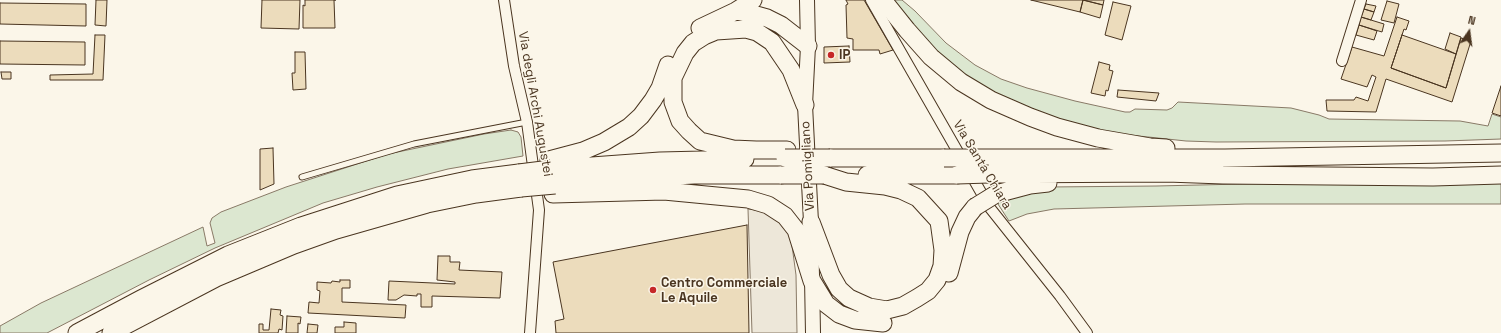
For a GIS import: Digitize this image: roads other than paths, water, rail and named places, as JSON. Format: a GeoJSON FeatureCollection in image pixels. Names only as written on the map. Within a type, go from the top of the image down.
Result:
{"type":"FeatureCollection","features":[{"type":"Feature","properties":{"kind":"highway"},"geometry":{"type":"LineString","coordinates":[[552,177],[583,151],[604,142],[628,127],[641,116],[660,88],[674,52],[681,41],[753,0]]}},
{"type":"Feature","properties":{"kind":"highway"},"geometry":{"type":"LineString","coordinates":[[883,0],[907,30],[931,56],[961,82],[991,100],[1057,127],[1098,138],[1150,147],[1178,148],[1225,158]]}},
{"type":"Feature","properties":{"kind":"highway"},"geometry":{"type":"LineString","coordinates":[[736,11],[767,18],[781,25],[808,46]]}},
{"type":"Feature","properties":{"kind":"highway"},"geometry":{"type":"LineString","coordinates":[[786,154],[733,149],[700,141],[680,121],[673,102],[673,78],[685,53],[693,43],[716,31],[746,29],[757,32],[772,42],[792,70],[805,105]]}},
{"type":"Feature","properties":{"kind":"highway"},"geometry":{"type":"LineString","coordinates":[[110,333],[216,278],[336,230],[427,204],[476,194],[520,181],[660,161],[786,154],[831,154],[880,151],[919,158],[1225,158],[1501,153]]}},
{"type":"Feature","properties":{"kind":"highway"},"geometry":{"type":"LineString","coordinates":[[861,333],[914,311],[927,302],[948,279],[960,232],[967,218],[975,207],[996,194],[1030,185],[1130,181],[1167,173]]}},
{"type":"Feature","properties":{"kind":"highway"},"geometry":{"type":"LineString","coordinates":[[77,333],[148,295],[262,241],[345,211],[397,195],[472,179],[520,181],[552,177],[598,180],[694,175],[1167,173],[1433,177],[1501,175]]}},
{"type":"Feature","properties":{"kind":"highway"},"geometry":{"type":"LineString","coordinates":[[811,222],[831,275],[839,289],[849,298],[870,307],[886,310],[903,306],[917,298],[928,291],[937,280],[942,266],[943,250],[939,221],[918,198],[901,190],[885,186],[846,182],[824,175]]}},
{"type":"Feature","properties":{"kind":"highway"},"geometry":{"type":"LineString","coordinates":[[552,177],[664,191],[748,199],[768,205],[785,216],[796,230],[812,281],[826,304],[839,314],[856,320],[883,323]]}},
{"type":"Feature","properties":{"kind":"highway"},"geometry":{"type":"LineString","coordinates":[[136,333],[172,311],[185,294]]}},
{"type":"Feature","properties":{"kind":"main road","name":"Via Pomigliano"},"geometry":{"type":"LineString","coordinates":[[807,0],[808,46],[805,105],[811,222],[813,333]]}},
{"type":"Feature","properties":{"kind":"street","name":"Via degli Archi Augustei"},"geometry":{"type":"LineString","coordinates":[[504,0],[514,66],[527,122],[539,210],[530,333]]}},
{"type":"Feature","properties":{"kind":"street","name":"Via Santa Chiara"},"geometry":{"type":"LineString","coordinates":[[871,0],[990,208],[1060,296],[1087,333]]}},
{"type":"Feature","properties":{"kind":"street"},"geometry":{"type":"LineString","coordinates":[[1342,61],[1361,0]]}},
{"type":"Feature","properties":{"kind":"lane"},"geometry":{"type":"LineString","coordinates":[[302,178],[414,144],[527,122]]}},
{"type":"Feature","properties":{"kind":"place","name":"IP"},"geometry":{"type":"Point","coordinates":[831,55]}},
{"type":"Feature","properties":{"kind":"place","name":"Centro Commerciale Le Aquile"},"geometry":{"type":"Point","coordinates":[653,290]}}]}
